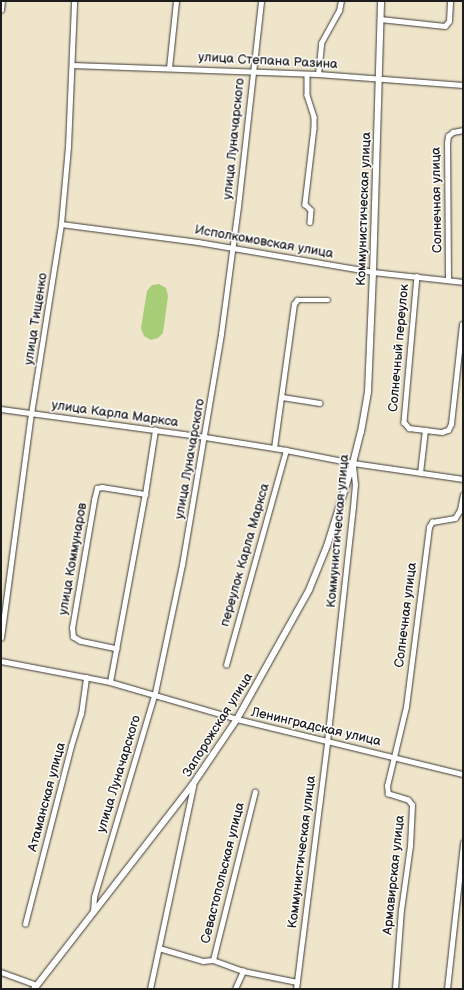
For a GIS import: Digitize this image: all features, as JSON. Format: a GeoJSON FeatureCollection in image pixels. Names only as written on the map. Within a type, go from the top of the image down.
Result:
{"type":"FeatureCollection","features":[{"type":"Feature","properties":{"kind":"main road","name":"Коммунистическая улица"},"geometry":{"type":"LineString","coordinates":[[353,463],[361,432],[368,392],[381,1]]}},
{"type":"Feature","properties":{"kind":"main road","name":"Запорожская улица"},"geometry":{"type":"LineString","coordinates":[[193,784],[238,719],[309,590],[327,546],[353,463]]}},
{"type":"Feature","properties":{"kind":"main road"},"geometry":{"type":"LineString","coordinates":[[35,987],[193,784]]}},
{"type":"Feature","properties":{"kind":"street"},"geometry":{"type":"LineString","coordinates":[[1,10],[2,1]]}},
{"type":"Feature","properties":{"kind":"street","name":"улица Тищенко"},"geometry":{"type":"LineString","coordinates":[[1,638],[31,414],[61,224],[68,147],[74,1]]}},
{"type":"Feature","properties":{"kind":"street"},"geometry":{"type":"LineString","coordinates":[[169,68],[176,1]]}},
{"type":"Feature","properties":{"kind":"street","name":"улица Луначарского"},"geometry":{"type":"LineString","coordinates":[[93,912],[94,897],[155,693],[182,566],[205,437],[221,334],[261,1]]}},
{"type":"Feature","properties":{"kind":"street"},"geometry":{"type":"LineString","coordinates":[[318,74],[321,43],[339,11],[341,1]]}},
{"type":"Feature","properties":{"kind":"street"},"geometry":{"type":"LineString","coordinates":[[380,19],[445,26],[448,21],[450,1]]}},
{"type":"Feature","properties":{"kind":"street","name":"улица Степана Разина"},"geometry":{"type":"LineString","coordinates":[[72,65],[318,74],[463,85]]}},
{"type":"Feature","properties":{"kind":"street"},"geometry":{"type":"LineString","coordinates":[[307,74],[307,95],[314,117],[305,204],[310,210],[310,222]]}},
{"type":"Feature","properties":{"kind":"street","name":"Солнечная улица"},"geometry":{"type":"LineString","coordinates":[[448,280],[447,143],[448,136],[453,132],[463,130]]}},
{"type":"Feature","properties":{"kind":"street","name":"Исполкомовская улица"},"geometry":{"type":"LineString","coordinates":[[61,224],[198,242],[373,272],[463,282]]}},
{"type":"Feature","properties":{"kind":"street","name":"Солнечный переулок"},"geometry":{"type":"LineString","coordinates":[[417,276],[404,422],[409,428],[424,430]]}},
{"type":"Feature","properties":{"kind":"street"},"geometry":{"type":"LineString","coordinates":[[274,448],[294,304],[297,300],[328,300]]}},
{"type":"Feature","properties":{"kind":"street"},"geometry":{"type":"LineString","coordinates":[[420,473],[424,430],[442,432],[448,430],[451,424],[462,325]]}},
{"type":"Feature","properties":{"kind":"street"},"geometry":{"type":"LineString","coordinates":[[282,397],[320,403]]}},
{"type":"Feature","properties":{"kind":"street","name":"улица Карла Маркса"},"geometry":{"type":"LineString","coordinates":[[1,409],[205,437],[286,450],[353,463],[463,480]]}},
{"type":"Feature","properties":{"kind":"street"},"geometry":{"type":"LineString","coordinates":[[110,682],[145,494],[155,430]]}},
{"type":"Feature","properties":{"kind":"street","name":"переулок Карла Маркса"},"geometry":{"type":"LineString","coordinates":[[226,665],[286,450]]}},
{"type":"Feature","properties":{"kind":"street","name":"Коммунистическая улица"},"geometry":{"type":"LineString","coordinates":[[296,989],[327,742],[353,507],[355,485],[353,463]]}},
{"type":"Feature","properties":{"kind":"street","name":"улица Коммунаров"},"geometry":{"type":"LineString","coordinates":[[117,649],[80,641],[73,637],[72,628],[94,500],[97,488],[102,487],[145,494]]}},
{"type":"Feature","properties":{"kind":"street","name":"Солнечная улица"},"geometry":{"type":"LineString","coordinates":[[394,757],[406,707],[429,527],[432,522],[455,518],[460,510],[463,495]]}},
{"type":"Feature","properties":{"kind":"street","name":"Ленинградская улица"},"geometry":{"type":"LineString","coordinates":[[1,661],[86,677],[155,693],[238,719],[327,742],[463,774]]}},
{"type":"Feature","properties":{"kind":"street","name":"Атаманская улица"},"geometry":{"type":"LineString","coordinates":[[26,924],[71,746],[81,714],[86,677]]}},
{"type":"Feature","properties":{"kind":"street","name":"Армавирская улица"},"geometry":{"type":"LineString","coordinates":[[394,757],[387,786],[388,794],[408,800],[412,805],[410,846],[401,910],[395,989]]}},
{"type":"Feature","properties":{"kind":"street","name":"Запорожская улица"},"geometry":{"type":"LineString","coordinates":[[150,989],[193,784]]}},
{"type":"Feature","properties":{"kind":"street","name":"Севастопольская улица"},"geometry":{"type":"LineString","coordinates":[[212,960],[255,792]]}},
{"type":"Feature","properties":{"kind":"street"},"geometry":{"type":"LineString","coordinates":[[446,989],[463,843]]}},
{"type":"Feature","properties":{"kind":"street"},"geometry":{"type":"LineString","coordinates":[[159,948],[203,961],[212,960],[243,971],[297,982]]}},
{"type":"Feature","properties":{"kind":"street"},"geometry":{"type":"LineString","coordinates":[[235,989],[243,971]]}},
{"type":"Feature","properties":{"kind":"street"},"geometry":{"type":"LineString","coordinates":[[1,972],[35,987]]}},
{"type":"Feature","properties":{"kind":"green space"},"geometry":{"type":"Polygon","coordinates":[[[159,284],[166,288],[168,296],[163,333],[158,338],[151,340],[144,336],[141,328],[147,291],[152,285],[159,284]]]}}]}
